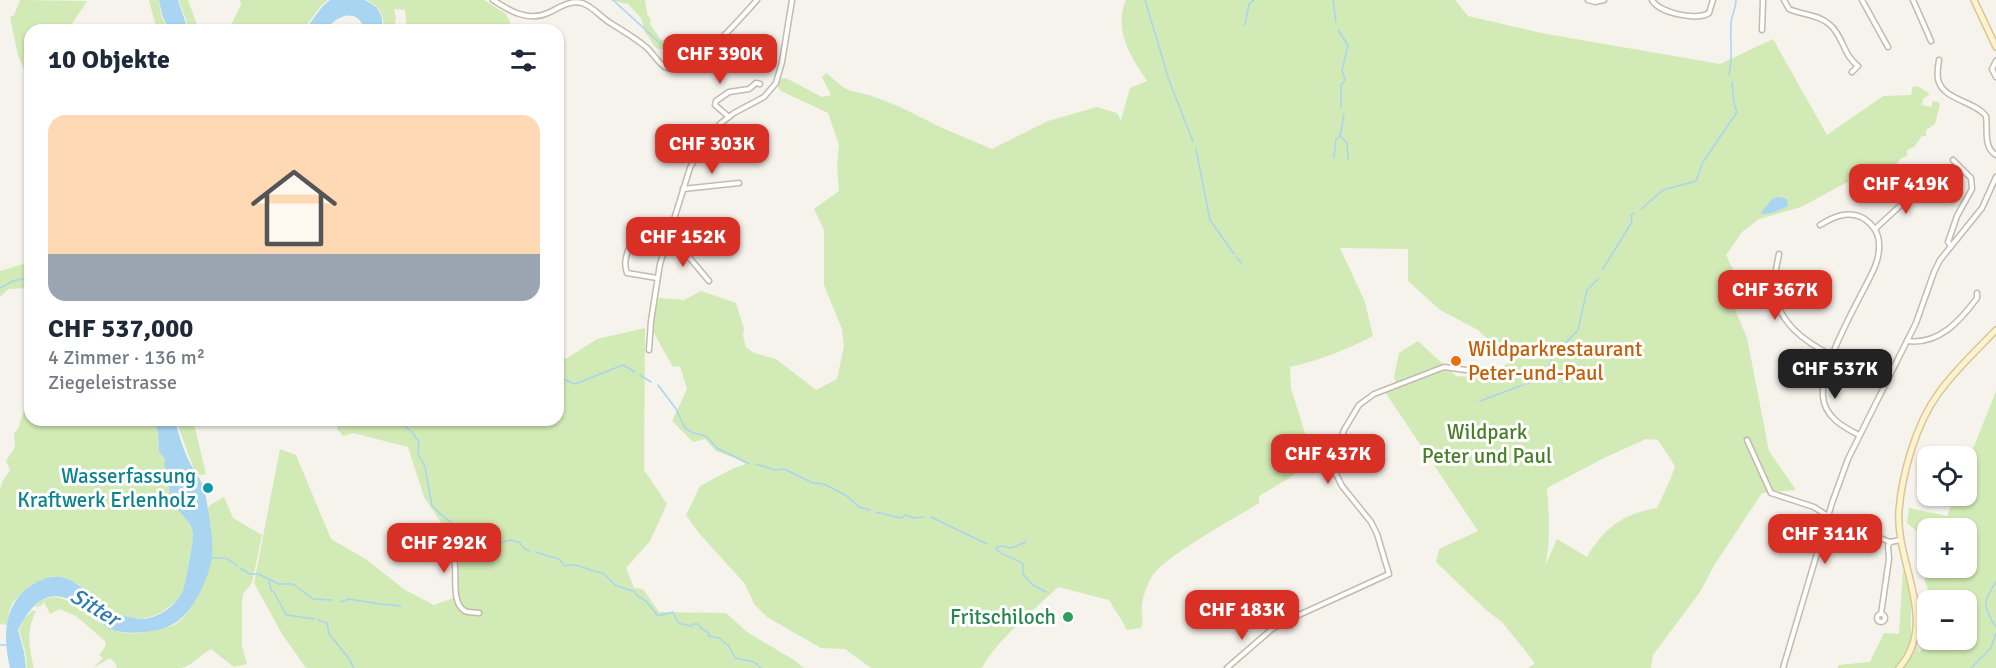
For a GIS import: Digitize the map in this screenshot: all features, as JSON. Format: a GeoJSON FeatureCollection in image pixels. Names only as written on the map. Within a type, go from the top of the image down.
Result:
{"type":"FeatureCollection","features":[{"type":"Feature","properties":{"kind":"main road"},"geometry":{"type":"LineString","coordinates":[[1974,0],[1996,48]]}},
{"type":"Feature","properties":{"kind":"main road"},"geometry":{"type":"LineString","coordinates":[[1899,668],[1914,644],[1918,626],[1916,603],[1900,540],[1899,519],[1901,494],[1914,444],[1923,419],[1938,393],[1996,330]]}},
{"type":"Feature","properties":{"kind":"street"},"geometry":{"type":"LineString","coordinates":[[493,0],[519,14],[536,16],[571,3],[588,5],[605,20],[643,45],[664,66],[677,69],[694,62],[708,50],[757,0]]}},
{"type":"Feature","properties":{"kind":"street"},"geometry":{"type":"LineString","coordinates":[[649,350],[657,278],[690,168],[710,134],[729,117],[764,96],[776,83],[783,62],[792,0]]}},
{"type":"Feature","properties":{"kind":"street"},"geometry":{"type":"LineString","coordinates":[[1588,0],[1595,2],[1604,0]]}},
{"type":"Feature","properties":{"kind":"street"},"geometry":{"type":"LineString","coordinates":[[1652,0],[1657,7],[1664,10],[1699,17],[1709,13],[1713,0]]}},
{"type":"Feature","properties":{"kind":"street"},"geometry":{"type":"LineString","coordinates":[[1762,30],[1763,0]]}},
{"type":"Feature","properties":{"kind":"street"},"geometry":{"type":"LineString","coordinates":[[1784,0],[1791,10],[1814,16],[1830,25],[1840,37],[1850,58],[1858,66],[1852,72]]}},
{"type":"Feature","properties":{"kind":"street"},"geometry":{"type":"LineString","coordinates":[[1862,0],[1888,47]]}},
{"type":"Feature","properties":{"kind":"street"},"geometry":{"type":"LineString","coordinates":[[1912,0],[1931,41]]}},
{"type":"Feature","properties":{"kind":"street"},"geometry":{"type":"LineString","coordinates":[[1939,60],[1938,81],[1945,91],[1980,110],[1986,116],[1987,145],[1989,150],[1996,155]]}},
{"type":"Feature","properties":{"kind":"street"},"geometry":{"type":"LineString","coordinates":[[1996,61],[1992,69],[1996,77]]}},
{"type":"Feature","properties":{"kind":"street"},"geometry":{"type":"LineString","coordinates":[[729,117],[719,110],[715,105],[716,101],[729,92],[749,89],[756,83],[760,84]]}},
{"type":"Feature","properties":{"kind":"street"},"geometry":{"type":"LineString","coordinates":[[1951,246],[1948,242],[1957,216],[1972,189],[1971,178],[1953,160]]}},
{"type":"Feature","properties":{"kind":"street"},"geometry":{"type":"LineString","coordinates":[[1783,668],[1838,482],[1919,316],[1934,272],[1951,246],[1982,208],[1996,177]]}},
{"type":"Feature","properties":{"kind":"street"},"geometry":{"type":"LineString","coordinates":[[683,189],[739,183]]}},
{"type":"Feature","properties":{"kind":"street"},"geometry":{"type":"LineString","coordinates":[[1875,228],[1902,204],[1918,185]]}},
{"type":"Feature","properties":{"kind":"street"},"geometry":{"type":"LineString","coordinates":[[1820,225],[1835,217],[1850,214],[1864,219],[1875,228],[1879,243],[1876,262],[1833,356],[1823,387],[1824,404],[1835,420],[1859,435]]}},
{"type":"Feature","properties":{"kind":"street"},"geometry":{"type":"LineString","coordinates":[[657,278],[627,273],[626,257],[635,239],[645,232],[657,230],[669,234]]}},
{"type":"Feature","properties":{"kind":"street"},"geometry":{"type":"LineString","coordinates":[[667,240],[682,249],[709,281]]}},
{"type":"Feature","properties":{"kind":"street"},"geometry":{"type":"LineString","coordinates":[[1779,254],[1774,285],[1783,314],[1803,339],[1833,356]]}},
{"type":"Feature","properties":{"kind":"street"},"geometry":{"type":"LineString","coordinates":[[1907,341],[1927,341],[1946,331],[1970,307],[1977,298],[1977,293]]}},
{"type":"Feature","properties":{"kind":"street"},"geometry":{"type":"LineString","coordinates":[[1227,668],[1272,629],[1389,574],[1371,522],[1342,486],[1335,472],[1344,430],[1359,405],[1374,394],[1444,367],[1466,370]]}},
{"type":"Feature","properties":{"kind":"street"},"geometry":{"type":"LineString","coordinates":[[1747,440],[1771,492],[1814,507],[1828,516]]}},
{"type":"Feature","properties":{"kind":"street"},"geometry":{"type":"LineString","coordinates":[[1873,526],[1875,536],[1890,542],[1900,540]]}},
{"type":"Feature","properties":{"kind":"street"},"geometry":{"type":"LineString","coordinates":[[1881,614],[1890,542]]}},
{"type":"Feature","properties":{"kind":"street"},"geometry":{"type":"LineString","coordinates":[[405,546],[414,556],[437,548],[449,550],[455,560],[455,589],[458,603],[467,612],[479,613]]}},
{"type":"Feature","properties":{"kind":"green space"},"geometry":{"type":"Polygon","coordinates":[[[20,0],[87,1],[72,24],[24,24],[24,69],[18,56],[10,17],[14,15],[20,0]]]}},
{"type":"Feature","properties":{"kind":"green space"},"geometry":{"type":"Polygon","coordinates":[[[149,0],[159,0],[161,15],[165,24],[155,24],[149,0]]]}},
{"type":"Feature","properties":{"kind":"green space"},"geometry":{"type":"Polygon","coordinates":[[[179,0],[188,0],[197,24],[187,24],[179,0]]]}},
{"type":"Feature","properties":{"kind":"green space"},"geometry":{"type":"Polygon","coordinates":[[[240,0],[328,0],[308,24],[232,24],[241,4],[240,0]]]}},
{"type":"Feature","properties":{"kind":"green space"},"geometry":{"type":"Polygon","coordinates":[[[367,0],[484,0],[506,14],[511,24],[406,24],[405,10],[394,9],[395,24],[383,24],[381,12],[367,0]]]}},
{"type":"Feature","properties":{"kind":"green space"},"geometry":{"type":"Polygon","coordinates":[[[609,0],[645,0],[650,24],[661,40],[682,40],[688,46],[686,54],[656,48],[645,32],[641,18],[628,4],[609,0]]]}},
{"type":"Feature","properties":{"kind":"green space","name":"Wildpark Peter und Paul"},"geometry":{"type":"Polygon","coordinates":[[[1126,0],[1455,0],[1468,16],[1541,33],[1720,64],[1773,39],[1827,135],[1883,96],[1911,95],[1913,86],[1930,94],[1923,99],[1922,105],[1931,107],[1933,101],[1940,104],[1935,124],[1926,130],[1926,136],[1922,136],[1914,147],[1907,150],[1907,156],[1900,159],[1897,164],[1874,173],[1877,179],[1855,178],[1801,207],[1759,219],[1742,232],[1726,255],[1740,285],[1735,307],[1747,338],[1769,451],[1796,490],[1762,493],[1715,564],[1700,592],[1653,655],[1651,668],[1528,668],[1535,663],[1502,622],[1486,610],[1436,562],[1439,549],[1478,531],[1385,392],[1397,388],[1394,377],[1399,353],[1418,341],[1456,376],[1486,378],[1511,361],[1478,330],[1440,310],[1408,281],[1408,249],[1340,248],[1365,302],[1373,336],[1333,354],[1290,367],[1291,388],[1313,459],[1291,477],[1259,496],[1259,503],[1184,549],[1158,570],[1151,578],[1144,594],[1141,628],[1126,630],[1109,600],[1058,587],[1006,636],[982,668],[871,668],[845,649],[821,648],[767,617],[754,604],[745,584],[698,532],[686,515],[700,486],[748,463],[716,451],[705,439],[693,442],[672,421],[687,389],[680,366],[673,367],[651,328],[659,298],[684,300],[701,291],[736,303],[744,329],[746,347],[754,353],[776,359],[816,390],[837,379],[844,346],[842,329],[824,285],[824,230],[814,209],[839,191],[837,165],[839,145],[828,113],[781,91],[778,87],[781,79],[786,78],[822,97],[831,95],[822,77],[826,73],[851,91],[898,106],[992,149],[1048,121],[1097,107],[1117,113],[1121,120],[1130,88],[1147,81],[1126,43],[1122,22],[1126,0]],[[1646,439],[1547,488],[1549,537],[1545,566],[1557,539],[1587,557],[1608,530],[1616,524],[1634,514],[1657,508],[1675,466],[1658,440],[1646,439]]]}},
{"type":"Feature","properties":{"kind":"green space"},"geometry":{"type":"Polygon","coordinates":[[[24,264],[24,288],[8,289],[0,297],[0,271],[24,264]]]}},
{"type":"Feature","properties":{"kind":"green space"},"geometry":{"type":"Polygon","coordinates":[[[645,328],[644,470],[667,504],[650,541],[626,568],[634,588],[643,589],[659,612],[726,613],[747,632],[804,668],[306,668],[282,634],[254,583],[280,449],[296,455],[331,539],[367,560],[405,590],[434,605],[453,598],[462,542],[442,524],[424,497],[408,447],[353,433],[343,436],[337,429],[338,426],[564,426],[564,357],[566,359],[597,339],[645,328]]]}},
{"type":"Feature","properties":{"kind":"green space"},"geometry":{"type":"Polygon","coordinates":[[[1996,391],[1996,668],[1838,668],[1838,665],[1870,662],[1884,633],[1899,634],[1903,570],[1911,595],[1911,635],[1917,650],[1919,652],[1921,650],[1977,650],[1977,590],[1928,590],[1924,578],[1977,578],[1977,518],[1917,518],[1917,532],[1907,523],[1909,508],[1947,516],[1951,506],[1977,506],[1977,446],[1974,446],[1996,391]]]}},
{"type":"Feature","properties":{"kind":"green space"},"geometry":{"type":"Polygon","coordinates":[[[24,410],[24,426],[156,426],[159,452],[165,459],[169,471],[170,496],[187,520],[194,535],[184,588],[179,599],[162,612],[141,619],[107,612],[78,584],[63,577],[52,576],[31,585],[13,602],[8,625],[0,624],[0,490],[10,470],[6,461],[15,447],[14,433],[18,429],[24,410]]]}},
{"type":"Feature","properties":{"kind":"green space"},"geometry":{"type":"Polygon","coordinates":[[[178,426],[194,426],[206,474],[200,475],[194,470],[178,426]]]}},
{"type":"Feature","properties":{"kind":"green space"},"geometry":{"type":"Polygon","coordinates":[[[224,497],[233,518],[262,535],[252,583],[243,594],[242,646],[247,664],[234,667],[211,649],[181,668],[117,668],[110,658],[93,668],[103,658],[99,655],[106,642],[76,616],[60,609],[50,614],[44,602],[41,606],[34,607],[47,598],[63,599],[106,627],[123,633],[144,632],[176,624],[191,606],[209,568],[212,548],[207,510],[210,505],[224,497]]]}},
{"type":"Feature","properties":{"kind":"green space"},"geometry":{"type":"Polygon","coordinates":[[[32,611],[36,611],[29,639],[34,668],[27,668],[19,630],[24,619],[32,611]]]}},
{"type":"Feature","properties":{"kind":"water"},"geometry":{"type":"Polygon","coordinates":[[[159,0],[178,0],[186,24],[166,24],[159,0]]]}},
{"type":"Feature","properties":{"kind":"water"},"geometry":{"type":"Polygon","coordinates":[[[330,0],[365,0],[377,8],[382,24],[361,24],[357,18],[347,16],[331,24],[309,24],[330,0]]]}},
{"type":"Feature","properties":{"kind":"water"},"geometry":{"type":"Polygon","coordinates":[[[1778,197],[1787,199],[1788,206],[1772,213],[1760,214],[1772,199],[1778,197]]]}},
{"type":"Feature","properties":{"kind":"water","name":"Sitter"},"geometry":{"type":"Polygon","coordinates":[[[156,426],[177,426],[185,452],[205,492],[212,556],[204,583],[194,603],[182,618],[169,626],[153,631],[127,632],[105,626],[67,599],[58,596],[49,597],[30,610],[18,630],[26,668],[10,668],[6,642],[8,618],[19,597],[27,588],[39,581],[52,577],[65,578],[87,592],[107,613],[140,619],[162,613],[174,604],[182,593],[193,533],[190,525],[171,499],[169,471],[164,467],[165,459],[159,452],[156,426]]]}},
{"type":"Feature","properties":{"kind":"waterway"},"geometry":{"type":"LineString","coordinates":[[613,0],[660,43]]}},
{"type":"Feature","properties":{"kind":"waterway"},"geometry":{"type":"LineString","coordinates":[[1145,0],[1167,73]]}},
{"type":"Feature","properties":{"kind":"waterway"},"geometry":{"type":"LineString","coordinates":[[1245,25],[1249,4],[1254,0]]}},
{"type":"Feature","properties":{"kind":"waterway"},"geometry":{"type":"LineString","coordinates":[[1333,0],[1336,22]]}},
{"type":"Feature","properties":{"kind":"waterway"},"geometry":{"type":"LineString","coordinates":[[1729,75],[1731,21],[1736,0]]}},
{"type":"Feature","properties":{"kind":"waterway"},"geometry":{"type":"LineString","coordinates":[[1338,30],[1348,45],[1342,70],[1345,80],[1341,85],[1341,108]]}},
{"type":"Feature","properties":{"kind":"waterway"},"geometry":{"type":"LineString","coordinates":[[1167,75],[1193,142]]}},
{"type":"Feature","properties":{"kind":"waterway"},"geometry":{"type":"LineString","coordinates":[[1641,209],[1663,190],[1696,181],[1703,162],[1737,112],[1732,82]]}},
{"type":"Feature","properties":{"kind":"waterway"},"geometry":{"type":"LineString","coordinates":[[1334,157],[1336,139],[1340,136],[1344,114]]}},
{"type":"Feature","properties":{"kind":"waterway"},"geometry":{"type":"LineString","coordinates":[[1340,136],[1347,143],[1348,159]]}},
{"type":"Feature","properties":{"kind":"waterway"},"geometry":{"type":"LineString","coordinates":[[1196,149],[1210,220],[1234,254]]}},
{"type":"Feature","properties":{"kind":"waterway"},"geometry":{"type":"LineString","coordinates":[[1602,270],[1632,222],[1631,215],[1634,213]]}},
{"type":"Feature","properties":{"kind":"waterway"},"geometry":{"type":"LineString","coordinates":[[1236,257],[1242,263]]}},
{"type":"Feature","properties":{"kind":"waterway"},"geometry":{"type":"LineString","coordinates":[[0,288],[24,278]]}},
{"type":"Feature","properties":{"kind":"waterway"},"geometry":{"type":"LineString","coordinates":[[1528,384],[1548,368],[1553,356],[1578,330],[1587,290],[1598,279]]}},
{"type":"Feature","properties":{"kind":"waterway"},"geometry":{"type":"LineString","coordinates":[[564,379],[575,384],[623,365],[635,372]]}},
{"type":"Feature","properties":{"kind":"waterway"},"geometry":{"type":"LineString","coordinates":[[640,375],[651,382]]}},
{"type":"Feature","properties":{"kind":"waterway"},"geometry":{"type":"LineString","coordinates":[[658,385],[676,409],[685,428],[693,433],[706,436],[717,448],[749,464]]}},
{"type":"Feature","properties":{"kind":"waterway"},"geometry":{"type":"LineString","coordinates":[[1480,401],[1523,385]]}},
{"type":"Feature","properties":{"kind":"waterway"},"geometry":{"type":"LineString","coordinates":[[405,426],[419,442],[418,454],[425,467],[432,506],[462,529],[462,536],[470,542],[478,537],[487,539],[492,537],[500,543],[510,540],[519,542],[530,551]]}},
{"type":"Feature","properties":{"kind":"waterway"},"geometry":{"type":"LineString","coordinates":[[756,464],[775,470],[784,469],[813,483],[824,484],[847,496],[859,507],[870,510]]}},
{"type":"Feature","properties":{"kind":"waterway"},"geometry":{"type":"LineString","coordinates":[[876,512],[901,518],[906,515],[913,518],[924,517]]}},
{"type":"Feature","properties":{"kind":"waterway"},"geometry":{"type":"LineString","coordinates":[[931,517],[987,544]]}},
{"type":"Feature","properties":{"kind":"waterway"},"geometry":{"type":"LineString","coordinates":[[996,548],[1001,546],[1011,548],[1026,542]]}},
{"type":"Feature","properties":{"kind":"waterway"},"geometry":{"type":"LineString","coordinates":[[996,549],[1023,564],[1023,574],[1033,585],[1046,592]]}},
{"type":"Feature","properties":{"kind":"waterway"},"geometry":{"type":"LineString","coordinates":[[536,552],[559,559],[565,566],[575,565],[603,573],[615,585],[635,592],[658,616],[673,612],[681,624],[692,626],[698,624],[708,632],[709,636],[719,638],[728,645],[735,658],[754,662],[761,668]]}},
{"type":"Feature","properties":{"kind":"waterway"},"geometry":{"type":"LineString","coordinates":[[212,558],[226,559],[237,566]]}},
{"type":"Feature","properties":{"kind":"waterway"},"geometry":{"type":"LineString","coordinates":[[240,568],[279,584],[293,584],[313,599],[332,600]]}},
{"type":"Feature","properties":{"kind":"waterway"},"geometry":{"type":"LineString","coordinates":[[269,581],[271,590],[286,615],[314,619]]}},
{"type":"Feature","properties":{"kind":"waterway"},"geometry":{"type":"LineString","coordinates":[[1996,582],[1986,600],[1987,609],[1996,627]]}},
{"type":"Feature","properties":{"kind":"waterway"},"geometry":{"type":"LineString","coordinates":[[341,602],[349,599],[380,604]]}},
{"type":"Feature","properties":{"kind":"waterway"},"geometry":{"type":"LineString","coordinates":[[381,604],[401,606]]}},
{"type":"Feature","properties":{"kind":"waterway"},"geometry":{"type":"LineString","coordinates":[[318,620],[327,623],[329,634],[354,668]]}},
{"type":"Feature","properties":{"kind":"waterway"},"geometry":{"type":"LineString","coordinates":[[1971,668],[1991,648],[1996,633]]}},
{"type":"Feature","properties":{"kind":"waterway"},"geometry":{"type":"LineString","coordinates":[[0,645],[8,645]]}},
{"type":"Feature","properties":{"kind":"place","name":"Wildparkrestaurant Peter-und-Paul"},"geometry":{"type":"Point","coordinates":[1456,361]}},
{"type":"Feature","properties":{"kind":"place","name":"Wasserfassung Kraftwerk Erlenholz"},"geometry":{"type":"Point","coordinates":[208,488]}},
{"type":"Feature","properties":{"kind":"place","name":"Fritschiloch"},"geometry":{"type":"Point","coordinates":[1068,617]}}]}
